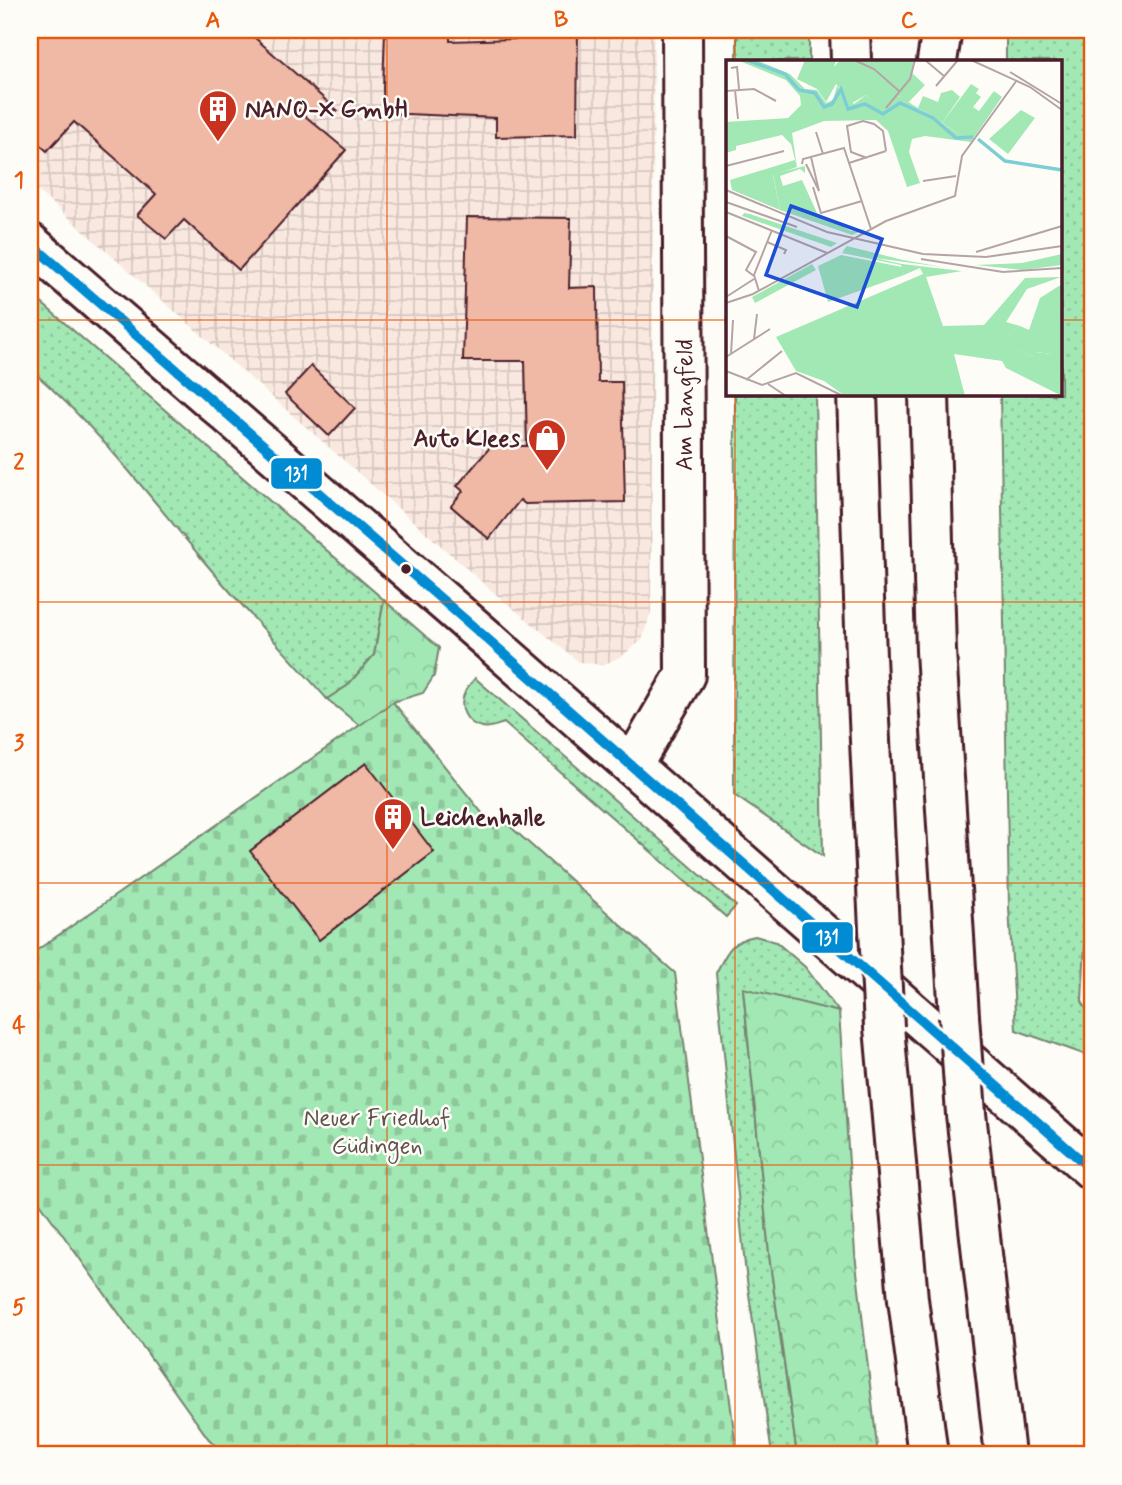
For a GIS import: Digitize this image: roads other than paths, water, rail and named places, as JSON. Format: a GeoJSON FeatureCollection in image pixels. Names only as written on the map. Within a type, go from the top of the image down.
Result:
{"type":"FeatureCollection","features":[{"type":"Feature","properties":{"kind":"main road","name":"Am Langfeld"},"geometry":{"type":"LineString","coordinates":[[632,766],[685,675],[682,30]]}},
{"type":"Feature","properties":{"kind":"main road"},"geometry":{"type":"LineString","coordinates":[[850,30],[851,60]]}},
{"type":"Feature","properties":{"kind":"main road"},"geometry":{"type":"LineString","coordinates":[[922,30],[922,60]]}},
{"type":"Feature","properties":{"kind":"main road"},"geometry":{"type":"LineString","coordinates":[[937,60],[942,30]]}},
{"type":"Feature","properties":{"kind":"main road"},"geometry":{"type":"LineString","coordinates":[[30,243],[485,636],[1092,1170]]}},
{"type":"Feature","properties":{"kind":"main road"},"geometry":{"type":"LineString","coordinates":[[857,396],[884,1027],[908,1299],[928,1455]]}},
{"type":"Feature","properties":{"kind":"main road"},"geometry":{"type":"LineString","coordinates":[[929,396],[936,651],[966,1114],[1005,1455]]}},
{"type":"Feature","properties":{"kind":"place","name":"NANO-X GmbH"},"geometry":{"type":"Point","coordinates":[218,143]}},
{"type":"Feature","properties":{"kind":"place","name":"Auto Klees"},"geometry":{"type":"Point","coordinates":[547,472]}},
{"type":"Feature","properties":{"kind":"place","name":"Leichenhalle"},"geometry":{"type":"Point","coordinates":[393,851]}},
{"type":"Feature","properties":{"kind":"park label","name":"Neuer Friedhof Güdingen"},"geometry":{"type":"Point","coordinates":[377,1131]}}]}
